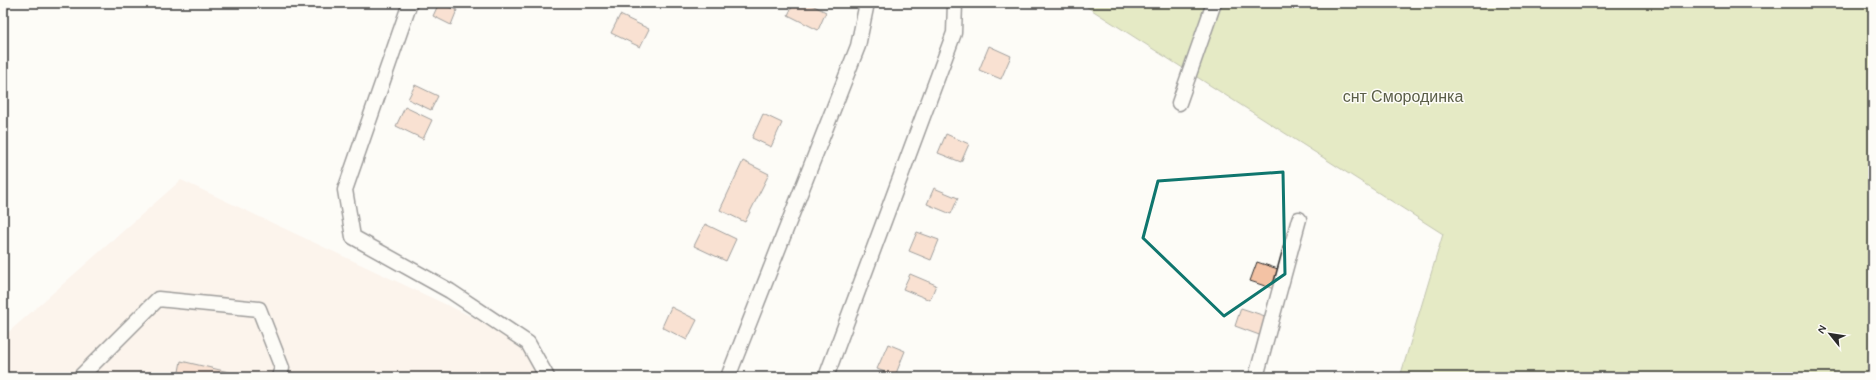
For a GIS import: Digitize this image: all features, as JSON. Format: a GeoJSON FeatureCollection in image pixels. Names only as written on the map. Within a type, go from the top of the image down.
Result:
{"type":"FeatureCollection","features":[{"type":"Feature","properties":{"kind":"lane"},"geometry":{"type":"LineString","coordinates":[[410,3],[345,190],[353,237],[450,291],[528,343],[547,377]]}},
{"type":"Feature","properties":{"kind":"lane"},"geometry":{"type":"LineString","coordinates":[[728,377],[858,46],[867,3]]}},
{"type":"Feature","properties":{"kind":"lane"},"geometry":{"type":"LineString","coordinates":[[826,377],[954,33],[955,3]]}},
{"type":"Feature","properties":{"kind":"lane"},"geometry":{"type":"LineString","coordinates":[[1179,104],[1214,3]]}},
{"type":"Feature","properties":{"kind":"lane"},"geometry":{"type":"LineString","coordinates":[[1256,377],[1299,219]]}},
{"type":"Feature","properties":{"kind":"lane"},"geometry":{"type":"LineString","coordinates":[[80,377],[158,298],[259,309],[282,368],[279,377]]}},
{"type":"Feature","properties":{"kind":"highlighted area"},"geometry":{"type":"Polygon","coordinates":[[[1283,172],[1285,274],[1224,316],[1143,238],[1158,181],[1283,172]]]}},
{"type":"Feature","properties":{"kind":"shaded area"},"geometry":{"type":"Polygon","coordinates":[[[181,180],[528,343],[540,377],[3,377],[3,337],[181,180]]]}},
{"type":"Feature","properties":{"kind":"green space","name":"снт Смородинка"},"geometry":{"type":"Polygon","coordinates":[[[1081,3],[1873,3],[1873,377],[1400,377],[1443,234],[1081,3]]]}},
{"type":"Feature","properties":{"kind":"building"},"geometry":{"type":"Polygon","coordinates":[[[439,3],[457,10],[451,25],[433,16],[439,3]]]}},
{"type":"Feature","properties":{"kind":"building"},"geometry":{"type":"Polygon","coordinates":[[[794,3],[808,3],[826,12],[818,30],[788,15],[794,3]]]}},
{"type":"Feature","properties":{"kind":"building"},"geometry":{"type":"Polygon","coordinates":[[[620,15],[649,29],[640,47],[611,33],[620,15]]]}},
{"type":"Feature","properties":{"kind":"building"},"geometry":{"type":"Polygon","coordinates":[[[989,46],[1011,56],[1001,79],[979,70],[989,46]]]}},
{"type":"Feature","properties":{"kind":"building"},"geometry":{"type":"Polygon","coordinates":[[[415,85],[438,96],[431,110],[408,99],[415,85]]]}},
{"type":"Feature","properties":{"kind":"building"},"geometry":{"type":"Polygon","coordinates":[[[405,107],[432,120],[423,139],[396,126],[405,107]]]}},
{"type":"Feature","properties":{"kind":"building"},"geometry":{"type":"Polygon","coordinates":[[[763,114],[782,123],[771,147],[752,138],[763,114]]]}},
{"type":"Feature","properties":{"kind":"building"},"geometry":{"type":"Polygon","coordinates":[[[946,134],[969,144],[961,162],[938,153],[946,134]]]}},
{"type":"Feature","properties":{"kind":"building"},"geometry":{"type":"Polygon","coordinates":[[[743,161],[769,174],[745,222],[720,210],[743,161]]]}},
{"type":"Feature","properties":{"kind":"building"},"geometry":{"type":"Polygon","coordinates":[[[934,188],[958,198],[951,214],[927,204],[934,188]]]}},
{"type":"Feature","properties":{"kind":"building"},"geometry":{"type":"Polygon","coordinates":[[[705,224],[736,239],[726,261],[694,246],[705,224]]]}},
{"type":"Feature","properties":{"kind":"building"},"geometry":{"type":"Polygon","coordinates":[[[917,232],[939,240],[931,260],[909,251],[917,232]]]}},
{"type":"Feature","properties":{"kind":"building"},"geometry":{"type":"Polygon","coordinates":[[[1257,262],[1281,270],[1274,289],[1250,281],[1257,262]]]}},
{"type":"Feature","properties":{"kind":"building"},"geometry":{"type":"Polygon","coordinates":[[[910,274],[936,285],[930,300],[903,289],[910,274]]]}},
{"type":"Feature","properties":{"kind":"building"},"geometry":{"type":"Polygon","coordinates":[[[671,307],[697,320],[687,340],[662,327],[671,307]]]}},
{"type":"Feature","properties":{"kind":"building"},"geometry":{"type":"Polygon","coordinates":[[[1241,308],[1268,317],[1262,336],[1235,326],[1241,308]]]}},
{"type":"Feature","properties":{"kind":"building"},"geometry":{"type":"Polygon","coordinates":[[[888,344],[905,351],[895,376],[877,369],[888,344]]]}},
{"type":"Feature","properties":{"kind":"building"},"geometry":{"type":"Polygon","coordinates":[[[181,361],[246,376],[246,377],[178,377],[181,361]]]}}]}
